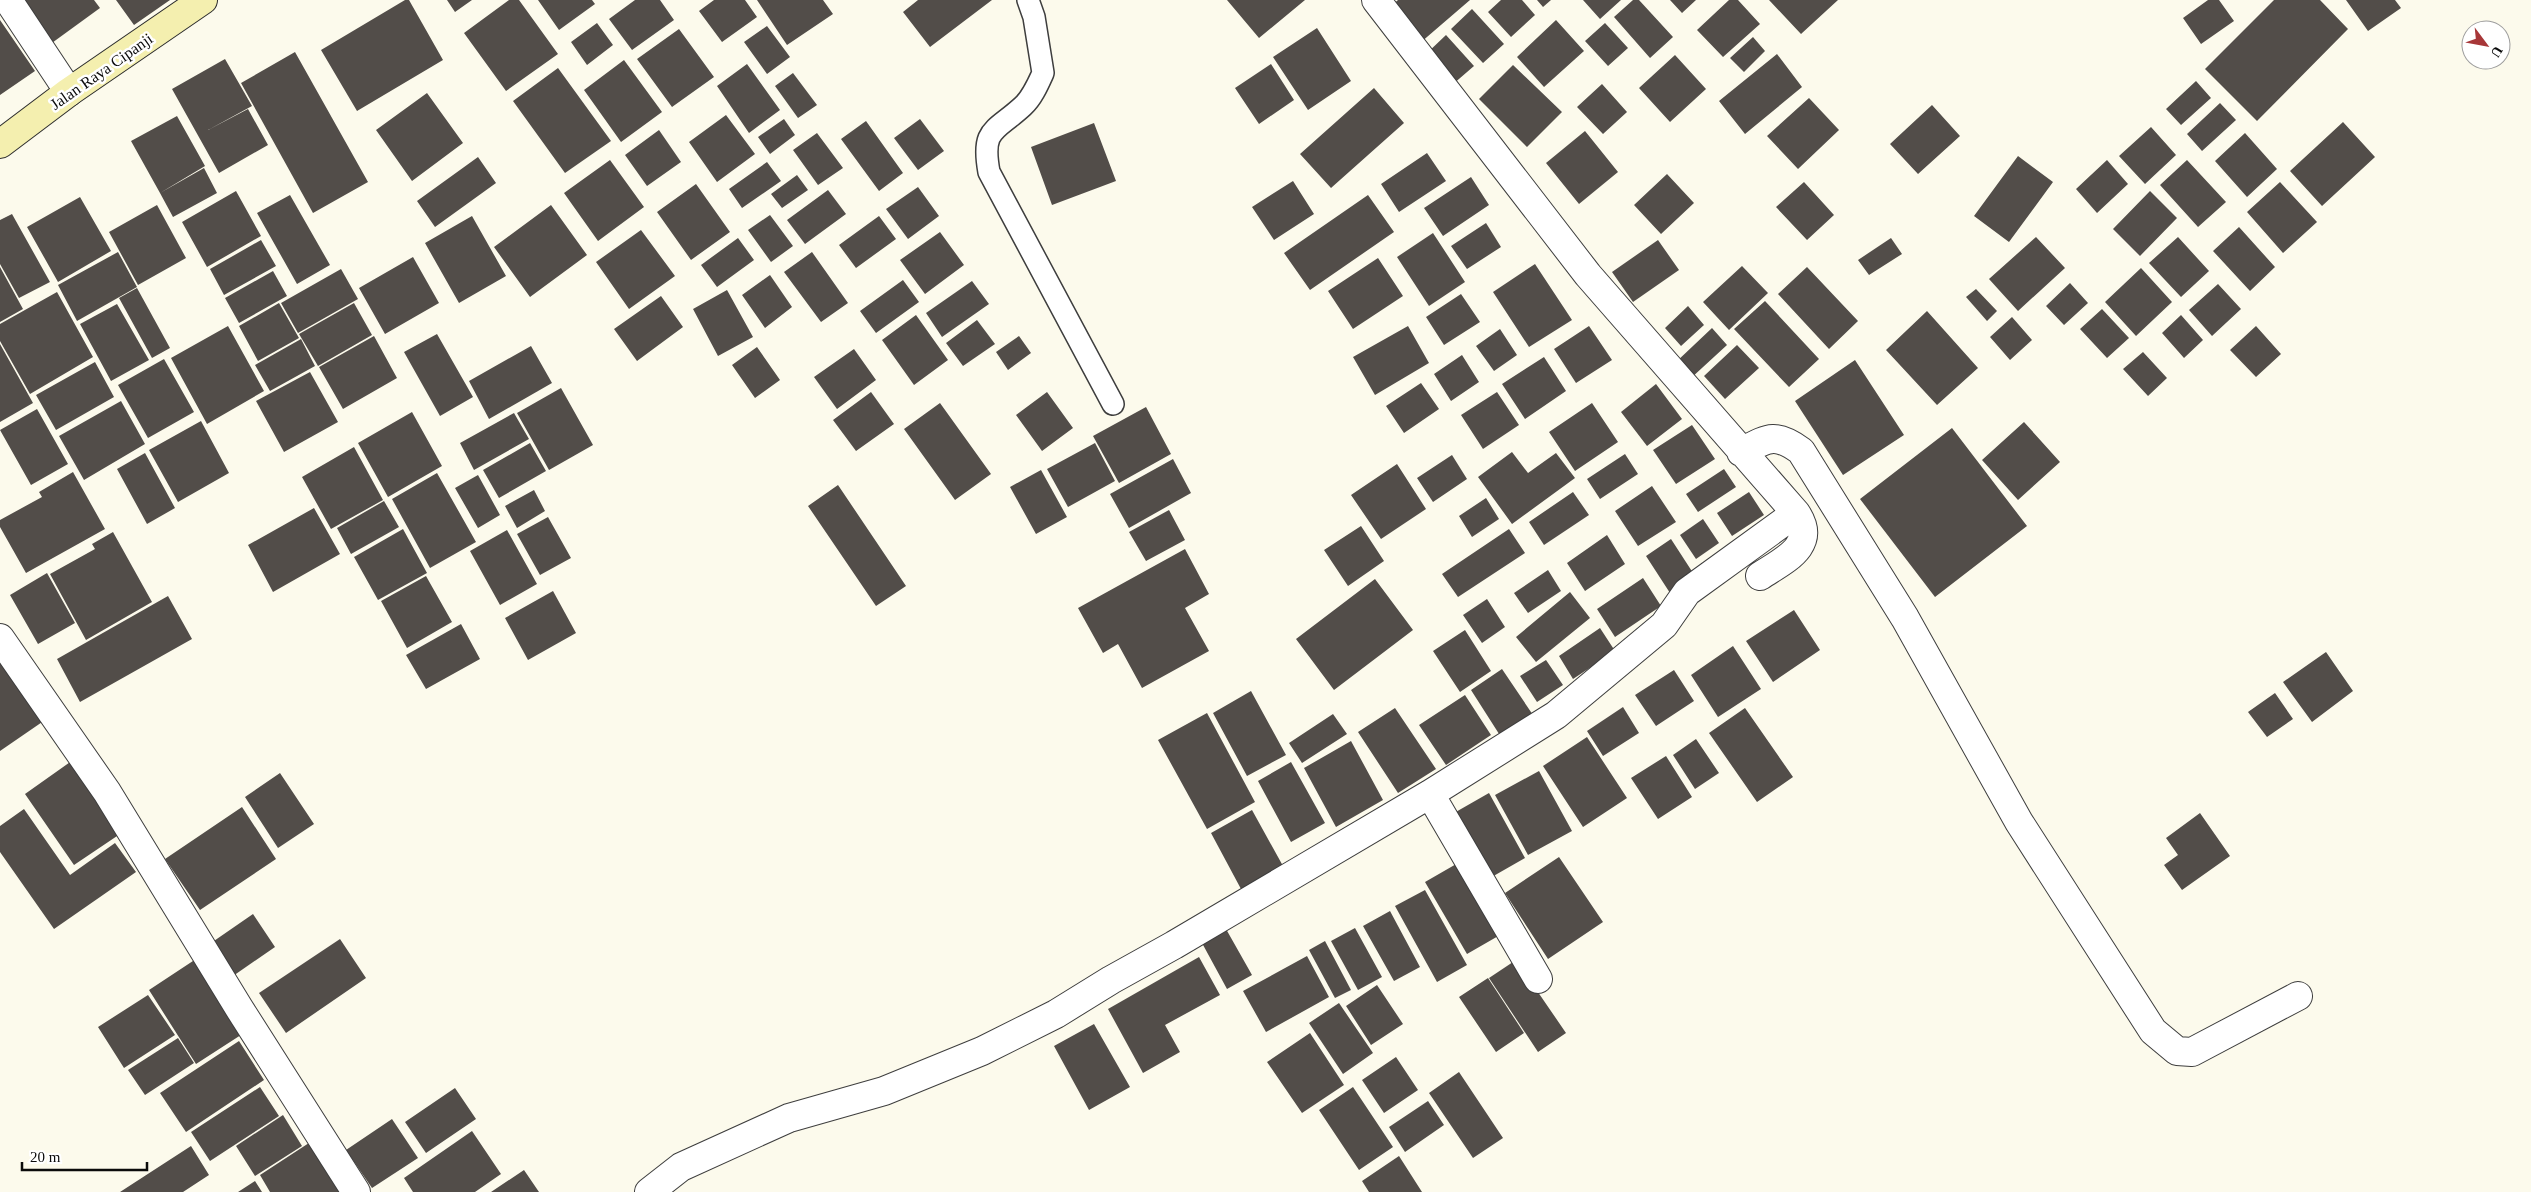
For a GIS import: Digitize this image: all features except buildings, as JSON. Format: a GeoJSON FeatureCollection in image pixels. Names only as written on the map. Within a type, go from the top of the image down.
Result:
{"type":"FeatureCollection","features":[{"type":"Feature","properties":{"kind":"main road","name":"Jalan Raya Cipanji"},"geometry":{"type":"LineString","coordinates":[[0,144],[69,92],[203,0]]}},
{"type":"Feature","properties":{"kind":"street"},"geometry":{"type":"LineString","coordinates":[[8,0],[69,92]]}},
{"type":"Feature","properties":{"kind":"street"},"geometry":{"type":"LineString","coordinates":[[1376,0],[1588,275],[1740,452],[1796,513],[1802,522],[1804,535],[1800,546],[1793,555],[1760,576]]}},
{"type":"Feature","properties":{"kind":"street"},"geometry":{"type":"LineString","coordinates":[[1740,452],[1774,438],[1787,441],[1801,452],[1905,618],[2019,822],[2153,1031],[2165,1043],[2177,1051],[2192,1052],[2298,996]]}},
{"type":"Feature","properties":{"kind":"street"},"geometry":{"type":"LineString","coordinates":[[649,1192],[681,1167],[789,1118],[884,1091],[982,1051],[1056,1014],[1430,794],[1556,715],[1664,625],[1688,592],[1796,513]]}},
{"type":"Feature","properties":{"kind":"street"},"geometry":{"type":"LineString","coordinates":[[0,638],[107,792],[239,1008],[356,1192]]}},
{"type":"Feature","properties":{"kind":"street"},"geometry":{"type":"LineString","coordinates":[[1430,794],[1538,979]]}},
{"type":"Feature","properties":{"kind":"lane"},"geometry":{"type":"LineString","coordinates":[[1028,0],[1034,17],[1043,73],[1024,105],[992,130],[986,155],[989,172],[1113,404]]}}]}
